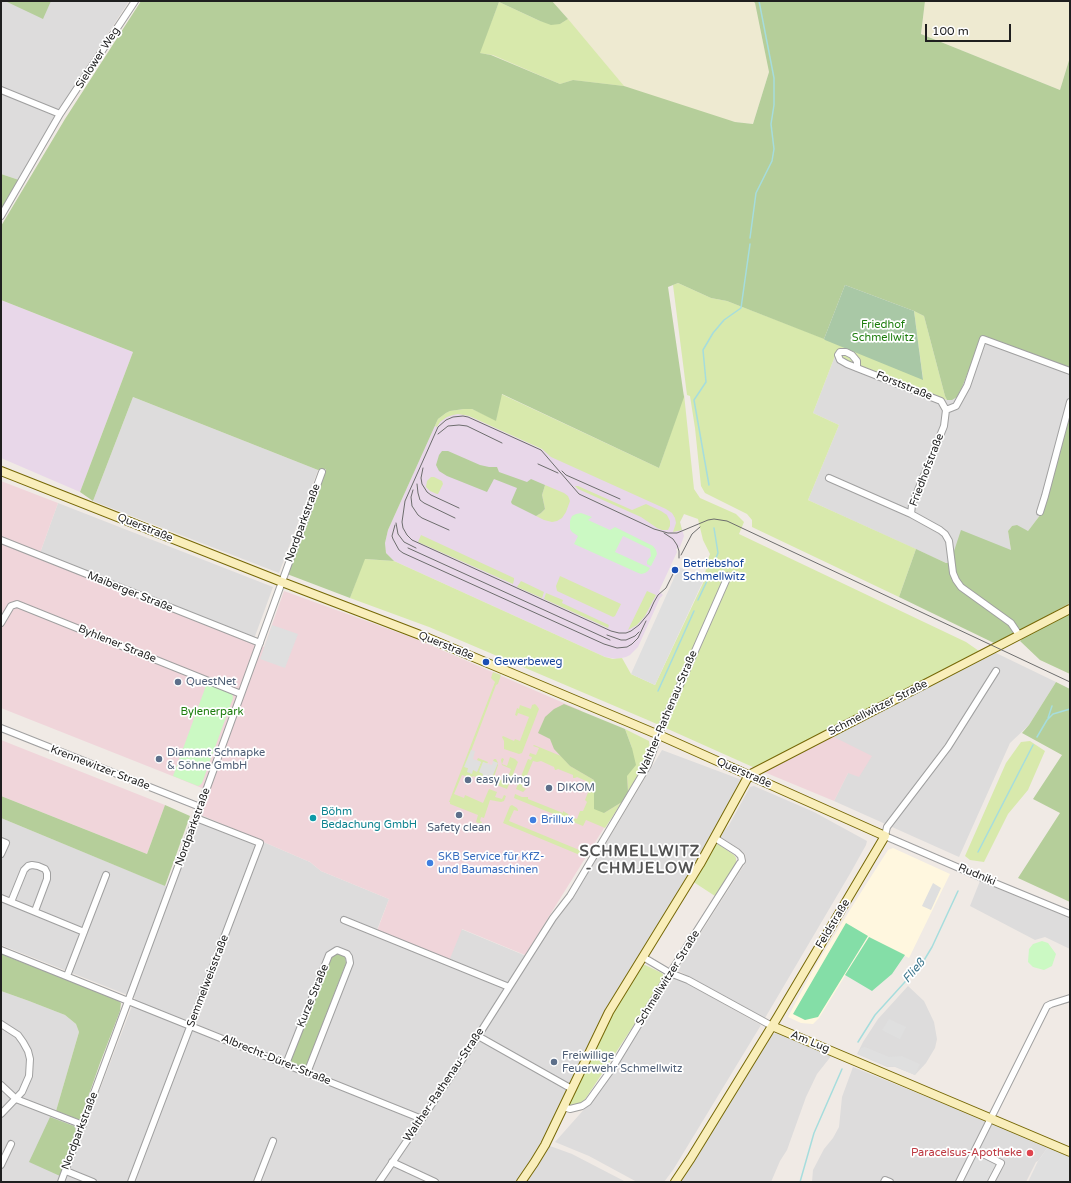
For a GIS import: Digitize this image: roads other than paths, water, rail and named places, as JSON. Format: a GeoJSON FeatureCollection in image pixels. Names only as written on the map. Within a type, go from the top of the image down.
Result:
{"type":"FeatureCollection","features":[{"type":"Feature","properties":{"kind":"street","name":"Sielower Weg"},"geometry":{"type":"LineString","coordinates":[[1,216],[60,114],[135,1]]}},
{"type":"Feature","properties":{"kind":"street"},"geometry":{"type":"LineString","coordinates":[[1,90],[60,114]]}},
{"type":"Feature","properties":{"kind":"street"},"geometry":{"type":"LineString","coordinates":[[946,410],[956,406],[967,386],[983,339],[1070,371]]}},
{"type":"Feature","properties":{"kind":"street","name":"Forststraße"},"geometry":{"type":"LineString","coordinates":[[857,368],[941,401],[946,410]]}},
{"type":"Feature","properties":{"kind":"street"},"geometry":{"type":"LineString","coordinates":[[1040,512],[1070,402]]}},
{"type":"Feature","properties":{"kind":"street","name":"Friedhofstraße"},"geometry":{"type":"LineString","coordinates":[[946,410],[944,426],[912,505],[911,514],[945,534],[949,541],[953,574],[958,583],[961,587],[1011,623],[1019,635]]}},
{"type":"Feature","properties":{"kind":"street","name":"Querstraße"},"geometry":{"type":"LineString","coordinates":[[1,471],[428,638],[659,736],[885,836]]}},
{"type":"Feature","properties":{"kind":"street","name":"Nordparkstraße"},"geometry":{"type":"LineString","coordinates":[[61,1182],[129,1001],[322,472]]}},
{"type":"Feature","properties":{"kind":"street"},"geometry":{"type":"LineString","coordinates":[[829,478],[911,514]]}},
{"type":"Feature","properties":{"kind":"street","name":"Maiberger Straße"},"geometry":{"type":"LineString","coordinates":[[1,540],[260,643]]}},
{"type":"Feature","properties":{"kind":"street","name":"Walther-Rathenau-Straße"},"geometry":{"type":"LineString","coordinates":[[379,1182],[478,1036],[553,918],[570,896],[648,765],[662,726],[728,576]]}},
{"type":"Feature","properties":{"kind":"street","name":"Byhlener Straße"},"geometry":{"type":"LineString","coordinates":[[1,623],[11,606],[18,604],[241,694]]}},
{"type":"Feature","properties":{"kind":"street","name":"Schmellwitzer Straße"},"geometry":{"type":"LineString","coordinates":[[749,775],[1070,609]]}},
{"type":"Feature","properties":{"kind":"street","name":"Feldstraße"},"geometry":{"type":"LineString","coordinates":[[675,1182],[772,1026],[885,836],[887,827],[948,747],[996,671]]}},
{"type":"Feature","properties":{"kind":"street","name":"Krennewitzer Straße"},"geometry":{"type":"LineString","coordinates":[[1,728],[200,807]]}},
{"type":"Feature","properties":{"kind":"street"},"geometry":{"type":"LineString","coordinates":[[521,1182],[545,1145],[609,1012],[715,838],[749,775]]}},
{"type":"Feature","properties":{"kind":"street","name":"Semmelweisstraße"},"geometry":{"type":"LineString","coordinates":[[131,1182],[260,843],[196,818]]}},
{"type":"Feature","properties":{"kind":"street","name":"Rudniki"},"geometry":{"type":"LineString","coordinates":[[885,836],[1070,914]]}},
{"type":"Feature","properties":{"kind":"street","name":"Schmellwitzer Straße"},"geometry":{"type":"LineString","coordinates":[[563,1107],[570,1109],[582,1106],[588,1102],[611,1070],[670,973],[742,860],[741,856],[737,852],[715,838]]}},
{"type":"Feature","properties":{"kind":"street"},"geometry":{"type":"LineString","coordinates":[[1,841],[6,843],[1,854]]}},
{"type":"Feature","properties":{"kind":"street"},"geometry":{"type":"LineString","coordinates":[[11,902],[24,870],[32,864],[38,866],[45,869],[47,879],[35,911]]}},
{"type":"Feature","properties":{"kind":"street"},"geometry":{"type":"LineString","coordinates":[[67,976],[106,875]]}},
{"type":"Feature","properties":{"kind":"street"},"geometry":{"type":"LineString","coordinates":[[1,898],[84,932]]}},
{"type":"Feature","properties":{"kind":"street"},"geometry":{"type":"LineString","coordinates":[[344,920],[509,987]]}},
{"type":"Feature","properties":{"kind":"street","name":"Albrecht-Dürer-Straße"},"geometry":{"type":"LineString","coordinates":[[1,950],[422,1119]]}},
{"type":"Feature","properties":{"kind":"street","name":"Kurze Straße"},"geometry":{"type":"LineString","coordinates":[[286,1064],[329,955],[337,950],[347,954],[350,957],[350,962],[307,1073]]}},
{"type":"Feature","properties":{"kind":"street","name":"Am Lug"},"geometry":{"type":"LineString","coordinates":[[643,957],[670,973],[688,980],[772,1026],[1070,1152]]}},
{"type":"Feature","properties":{"kind":"street"},"geometry":{"type":"LineString","coordinates":[[960,1182],[1047,1006],[1070,998]]}},
{"type":"Feature","properties":{"kind":"street"},"geometry":{"type":"LineString","coordinates":[[1,1024],[18,1035],[28,1051],[30,1059],[29,1072],[22,1092],[1,1114]]}},
{"type":"Feature","properties":{"kind":"street"},"geometry":{"type":"LineString","coordinates":[[478,1036],[572,1089]]}},
{"type":"Feature","properties":{"kind":"street"},"geometry":{"type":"LineString","coordinates":[[1,1085],[16,1099],[83,1125]]}},
{"type":"Feature","properties":{"kind":"street"},"geometry":{"type":"LineString","coordinates":[[257,1182],[273,1141]]}},
{"type":"Feature","properties":{"kind":"street"},"geometry":{"type":"LineString","coordinates":[[1,1165],[11,1144]]}},
{"type":"Feature","properties":{"kind":"street"},"geometry":{"type":"LineString","coordinates":[[975,1150],[1001,1163],[991,1182]]}},
{"type":"Feature","properties":{"kind":"street"},"geometry":{"type":"LineString","coordinates":[[392,1162],[435,1182]]}},
{"type":"Feature","properties":{"kind":"street"},"geometry":{"type":"LineString","coordinates":[[66,1171],[93,1182]]}},
{"type":"Feature","properties":{"kind":"street"},"geometry":{"type":"LineString","coordinates":[[884,1182],[885,1180],[890,1182]]}},
{"type":"Feature","properties":{"kind":"waterway"},"geometry":{"type":"LineString","coordinates":[[750,238],[756,193],[772,161],[774,149],[771,124],[774,105],[774,78],[759,1]]}},
{"type":"Feature","properties":{"kind":"waterway"},"geometry":{"type":"LineString","coordinates":[[709,485],[694,400],[706,382],[703,350],[713,333],[724,320],[741,308],[750,244]]}},
{"type":"Feature","properties":{"kind":"waterway"},"geometry":{"type":"LineString","coordinates":[[714,528],[718,553],[714,563]]}},
{"type":"Feature","properties":{"kind":"waterway"},"geometry":{"type":"LineString","coordinates":[[698,600],[707,581]]}},
{"type":"Feature","properties":{"kind":"waterway"},"geometry":{"type":"LineString","coordinates":[[658,691],[694,611]]}},
{"type":"Feature","properties":{"kind":"waterway","name":"Fließ"},"geometry":{"type":"LineString","coordinates":[[1048,718],[1052,706]]}},
{"type":"Feature","properties":{"kind":"waterway","name":"Fließ"},"geometry":{"type":"LineString","coordinates":[[1037,737],[1047,720],[1053,714],[1070,709]]}},
{"type":"Feature","properties":{"kind":"waterway","name":"Fließ"},"geometry":{"type":"LineString","coordinates":[[978,852],[1033,745]]}},
{"type":"Feature","properties":{"kind":"waterway","name":"Fließ"},"geometry":{"type":"LineString","coordinates":[[858,1042],[875,1015],[923,962],[932,947],[958,891]]}},
{"type":"Feature","properties":{"kind":"waterway","name":"Fließ"},"geometry":{"type":"LineString","coordinates":[[800,1182],[814,1133],[842,1069]]}},
{"type":"Feature","properties":{"kind":"tram line"},"geometry":{"type":"LineString","coordinates":[[675,570],[666,588],[658,595],[649,613],[639,625],[626,633],[611,631],[412,540],[403,528],[402,522],[405,501],[438,427],[446,420],[453,417],[468,417],[541,450],[579,494],[654,529],[668,533],[677,533],[708,520],[714,519],[727,521],[1070,682]]}},
{"type":"Feature","properties":{"kind":"tram line"},"geometry":{"type":"LineString","coordinates":[[438,434],[448,426],[467,426],[502,443]]}},
{"type":"Feature","properties":{"kind":"tram line"},"geometry":{"type":"LineString","coordinates":[[538,464],[558,473]]}},
{"type":"Feature","properties":{"kind":"tram line"},"geometry":{"type":"LineString","coordinates":[[423,468],[421,478],[422,484],[427,492],[459,508]]}},
{"type":"Feature","properties":{"kind":"tram line"},"geometry":{"type":"LineString","coordinates":[[562,471],[566,475],[620,499]]}},
{"type":"Feature","properties":{"kind":"tram line"},"geometry":{"type":"LineString","coordinates":[[417,484],[420,500],[455,518]]}},
{"type":"Feature","properties":{"kind":"tram line"},"geometry":{"type":"LineString","coordinates":[[413,490],[411,497],[412,506],[418,515],[449,530]]}},
{"type":"Feature","properties":{"kind":"tram line"},"geometry":{"type":"LineString","coordinates":[[396,523],[398,534],[404,542],[416,548]]}},
{"type":"Feature","properties":{"kind":"tram line"},"geometry":{"type":"LineString","coordinates":[[395,525],[392,536],[399,550],[403,553],[604,644],[617,648],[627,647],[638,638],[646,621]]}},
{"type":"Feature","properties":{"kind":"tram line"},"geometry":{"type":"LineString","coordinates":[[681,555],[692,534],[700,527]]}},
{"type":"Feature","properties":{"kind":"tram line"},"geometry":{"type":"LineString","coordinates":[[664,533],[673,539],[677,545],[679,558]]}},
{"type":"Feature","properties":{"kind":"tram line"},"geometry":{"type":"LineString","coordinates":[[408,548],[610,640]]}},
{"type":"Feature","properties":{"kind":"tram line"},"geometry":{"type":"LineString","coordinates":[[607,635],[621,640],[626,640],[635,636],[639,632]]}},
{"type":"Feature","properties":{"kind":"place","name":"Betriebshof Schmellwitz"},"geometry":{"type":"Point","coordinates":[675,570]}},
{"type":"Feature","properties":{"kind":"place","name":"Gewerbeweg"},"geometry":{"type":"Point","coordinates":[486,662]}},
{"type":"Feature","properties":{"kind":"place","name":"QuestNet"},"geometry":{"type":"Point","coordinates":[178,682]}},
{"type":"Feature","properties":{"kind":"place","name":"Diamant Schnapke & Söhne GmbH"},"geometry":{"type":"Point","coordinates":[159,759]}},
{"type":"Feature","properties":{"kind":"place","name":"easy living"},"geometry":{"type":"Point","coordinates":[468,780]}},
{"type":"Feature","properties":{"kind":"place","name":"DIKOM"},"geometry":{"type":"Point","coordinates":[549,788]}},
{"type":"Feature","properties":{"kind":"place","name":"Safety clean"},"geometry":{"type":"Point","coordinates":[459,815]}},
{"type":"Feature","properties":{"kind":"place","name":"Böhm Bedachung GmbH"},"geometry":{"type":"Point","coordinates":[313,818]}},
{"type":"Feature","properties":{"kind":"place","name":"Brillux"},"geometry":{"type":"Point","coordinates":[533,820]}},
{"type":"Feature","properties":{"kind":"place","name":"SKB Service für KfZ- und Baumaschinen"},"geometry":{"type":"Point","coordinates":[430,863]}},
{"type":"Feature","properties":{"kind":"place","name":"Freiwillige Feuerwehr Schmellwitz"},"geometry":{"type":"Point","coordinates":[554,1062]}},
{"type":"Feature","properties":{"kind":"place","name":"Paracelsus-Apotheke"},"geometry":{"type":"Point","coordinates":[1030,1153]}},
{"type":"Feature","properties":{"kind":"district","name":"SCHMELLWITZ - CHMJELOW"},"geometry":{"type":"Point","coordinates":[640,860]}},
{"type":"Feature","properties":{"kind":"park label","name":"Friedhof Schmellwitz"},"geometry":{"type":"Point","coordinates":[883,331]}},
{"type":"Feature","properties":{"kind":"park label","name":"Bylenerpark"},"geometry":{"type":"Point","coordinates":[212,712]}}]}
